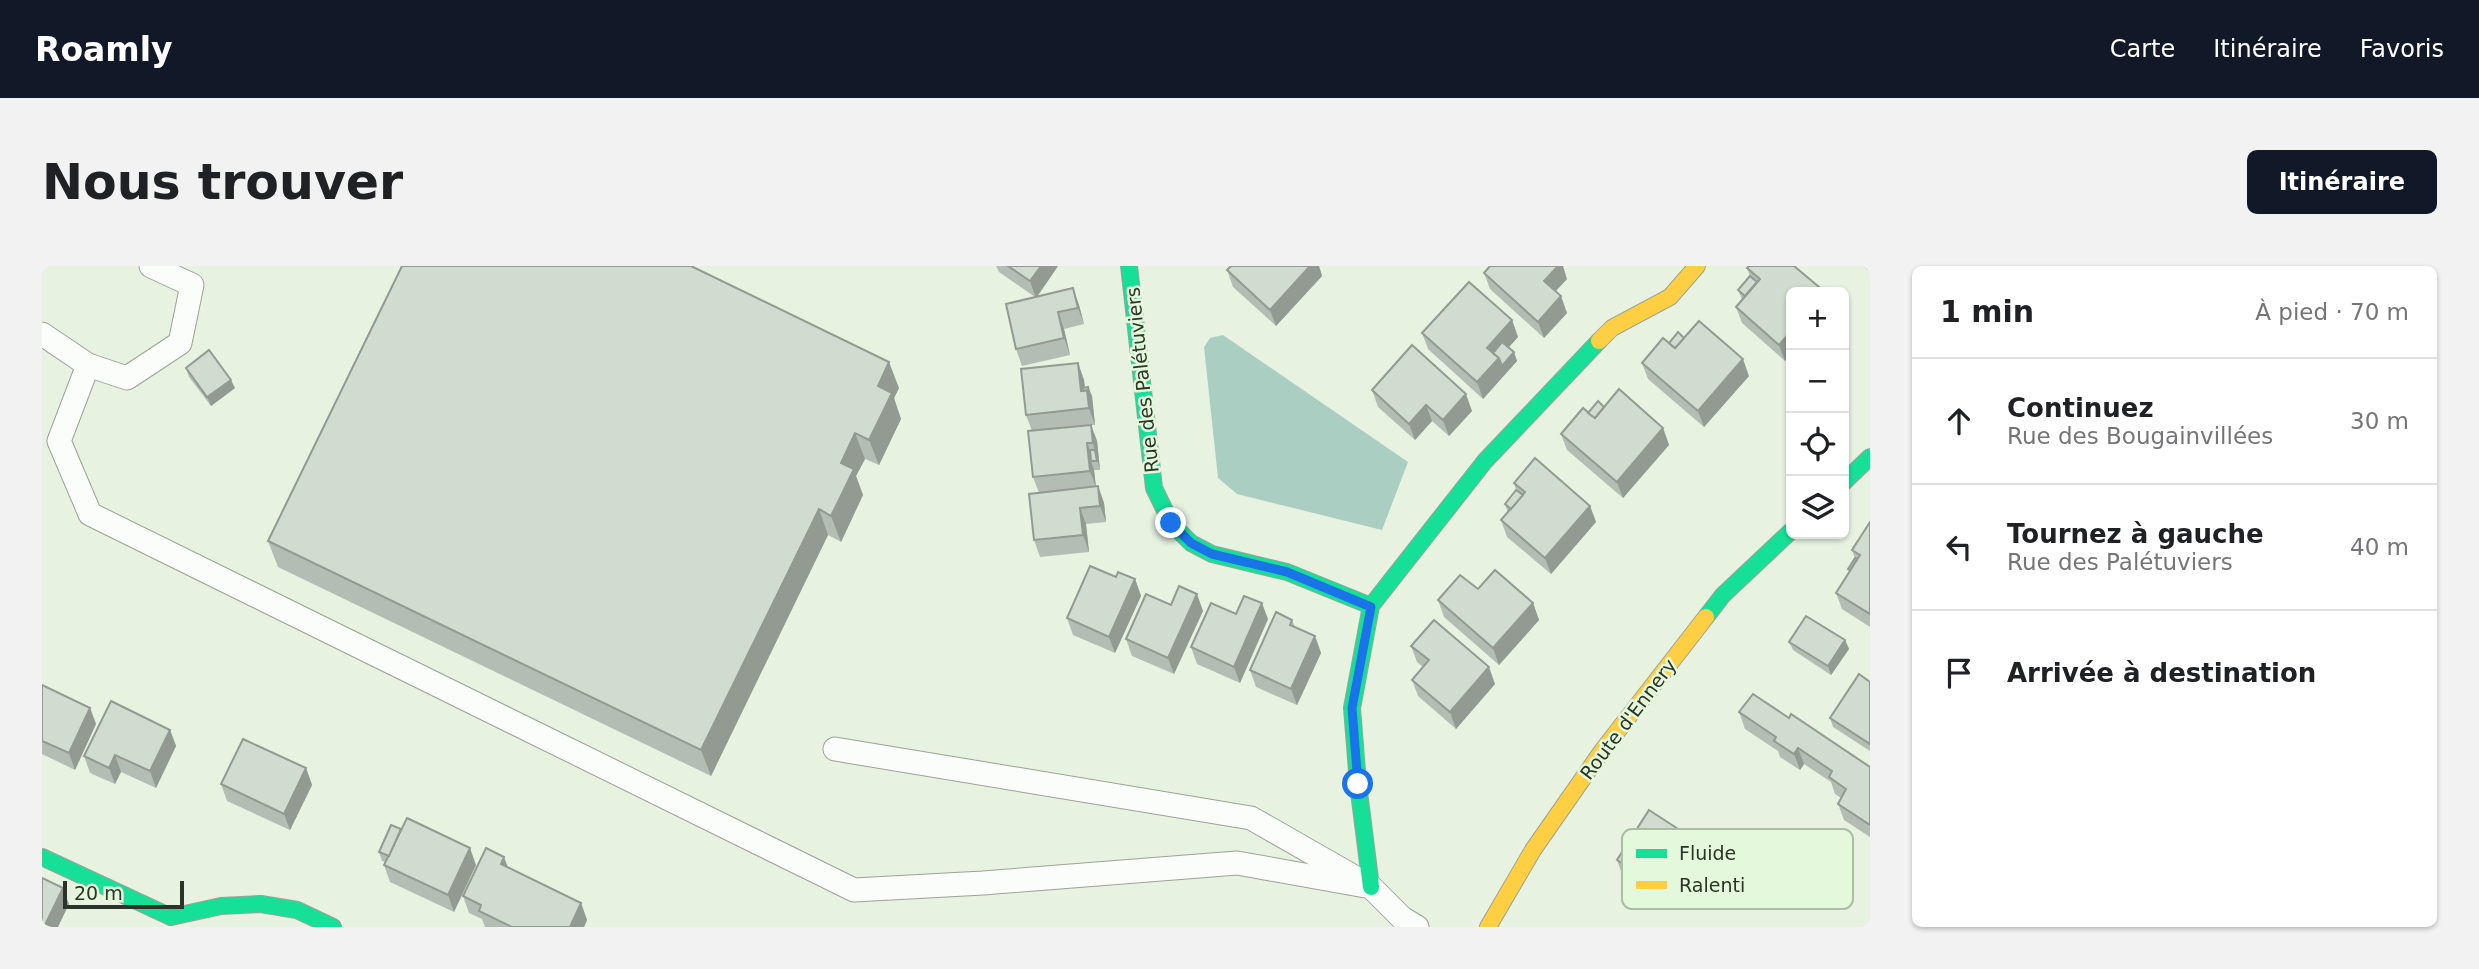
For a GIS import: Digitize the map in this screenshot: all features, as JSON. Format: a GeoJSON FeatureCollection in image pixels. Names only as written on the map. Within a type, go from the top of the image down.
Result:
{"type":"FeatureCollection","features":[{"type":"Feature","properties":{"kind":"street","name":"Rue des Palétuviers"},"geometry":{"type":"LineString","coordinates":[[1130,266],[1154,488],[1171,523],[1191,543],[1212,554],[1287,572],[1371,607]]}},
{"type":"Feature","properties":{"kind":"street"},"geometry":{"type":"LineString","coordinates":[[1371,887],[1352,708],[1371,607],[1485,461],[1612,328],[1670,297],[1697,266]]}},
{"type":"Feature","properties":{"kind":"street"},"geometry":{"type":"LineString","coordinates":[[1849,477],[1870,457]]}},
{"type":"Feature","properties":{"kind":"street","name":"Route d'Ennery"},"geometry":{"type":"LineString","coordinates":[[1488,927],[1533,850],[1602,751],[1723,595],[1786,536]]}},
{"type":"Feature","properties":{"kind":"street"},"geometry":{"type":"LineString","coordinates":[[42,857],[171,917],[221,906],[261,904],[297,910],[333,927]]}},
{"type":"Feature","properties":{"kind":"lane"},"geometry":{"type":"LineString","coordinates":[[42,334],[88,365],[127,378],[180,343],[192,285],[151,266]]}},
{"type":"Feature","properties":{"kind":"lane"},"geometry":{"type":"LineString","coordinates":[[88,365],[59,441],[90,514],[854,890],[1237,863],[1371,887]]}},
{"type":"Feature","properties":{"kind":"lane"},"geometry":{"type":"LineString","coordinates":[[835,749],[1251,818],[1371,887],[1402,918],[1417,927]]}},
{"type":"Feature","properties":{"kind":"water"},"geometry":{"type":"Polygon","coordinates":[[[1223,335],[1408,462],[1382,530],[1237,494],[1218,478],[1204,347],[1210,338],[1223,335]]]}},
{"type":"Feature","properties":{"kind":"building"},"geometry":{"type":"Polygon","coordinates":[[[402,266],[691,266],[889,362],[878,386],[892,393],[869,440],[855,433],[841,463],[854,469],[831,516],[819,509],[701,750],[268,541],[402,266]]]}},
{"type":"Feature","properties":{"kind":"building"},"geometry":{"type":"Polygon","coordinates":[[[1008,266],[1041,266],[1030,281],[1008,266]]]}},
{"type":"Feature","properties":{"kind":"building"},"geometry":{"type":"Polygon","coordinates":[[[1231,266],[1310,266],[1270,310],[1227,270],[1231,266]]]}},
{"type":"Feature","properties":{"kind":"building"},"geometry":{"type":"Polygon","coordinates":[[[1490,266],[1558,266],[1544,281],[1561,296],[1538,322],[1484,273],[1490,266]]]}},
{"type":"Feature","properties":{"kind":"building"},"geometry":{"type":"Polygon","coordinates":[[[1794,266],[1819,287],[1786,287],[1786,337],[1779,345],[1736,307],[1760,279],[1747,268],[1794,266]]]}},
{"type":"Feature","properties":{"kind":"building"},"geometry":{"type":"Polygon","coordinates":[[[1750,276],[1757,282],[1745,296],[1738,290],[1750,276]]]}},
{"type":"Feature","properties":{"kind":"building"},"geometry":{"type":"Polygon","coordinates":[[[1469,282],[1512,320],[1487,348],[1499,358],[1477,382],[1422,333],[1469,282]]]}},
{"type":"Feature","properties":{"kind":"building"},"geometry":{"type":"Polygon","coordinates":[[[1073,288],[1078,308],[1058,312],[1064,338],[1016,349],[1006,304],[1073,288]]]}},
{"type":"Feature","properties":{"kind":"building"},"geometry":{"type":"Polygon","coordinates":[[[1699,321],[1743,359],[1698,411],[1642,363],[1663,338],[1675,348],[1699,321]]]}},
{"type":"Feature","properties":{"kind":"building"},"geometry":{"type":"Polygon","coordinates":[[[1678,332],[1684,338],[1675,348],[1669,343],[1678,332]]]}},
{"type":"Feature","properties":{"kind":"building"},"geometry":{"type":"Polygon","coordinates":[[[1502,342],[1514,352],[1502,366],[1493,353],[1502,342]]]}},
{"type":"Feature","properties":{"kind":"building"},"geometry":{"type":"Polygon","coordinates":[[[1412,345],[1466,394],[1443,420],[1426,405],[1409,424],[1372,390],[1412,345]]]}},
{"type":"Feature","properties":{"kind":"building"},"geometry":{"type":"Polygon","coordinates":[[[209,350],[231,380],[207,397],[186,368],[209,350]]]}},
{"type":"Feature","properties":{"kind":"building"},"geometry":{"type":"Polygon","coordinates":[[[1078,363],[1081,391],[1087,390],[1089,408],[1026,415],[1021,369],[1078,363]]]}},
{"type":"Feature","properties":{"kind":"building"},"geometry":{"type":"Polygon","coordinates":[[[1619,389],[1663,428],[1617,482],[1561,434],[1583,408],[1595,418],[1619,389]]]}},
{"type":"Feature","properties":{"kind":"building"},"geometry":{"type":"Polygon","coordinates":[[[1598,401],[1604,407],[1595,418],[1588,413],[1598,401]]]}},
{"type":"Feature","properties":{"kind":"building"},"geometry":{"type":"Polygon","coordinates":[[[1091,425],[1093,443],[1087,443],[1090,471],[1033,477],[1028,431],[1091,425]]]}},
{"type":"Feature","properties":{"kind":"building"},"geometry":{"type":"Polygon","coordinates":[[[1090,450],[1095,450],[1097,461],[1091,461],[1090,450]]]}},
{"type":"Feature","properties":{"kind":"building"},"geometry":{"type":"Polygon","coordinates":[[[1535,458],[1590,506],[1545,558],[1501,520],[1525,492],[1514,483],[1535,458]]]}},
{"type":"Feature","properties":{"kind":"building"},"geometry":{"type":"Polygon","coordinates":[[[1098,486],[1100,506],[1080,508],[1083,535],[1034,540],[1029,494],[1098,486]]]}},
{"type":"Feature","properties":{"kind":"building"},"geometry":{"type":"Polygon","coordinates":[[[1516,490],[1523,495],[1511,509],[1505,504],[1516,490]]]}},
{"type":"Feature","properties":{"kind":"building"},"geometry":{"type":"Polygon","coordinates":[[[1870,522],[1870,614],[1836,593],[1860,555],[1852,550],[1870,522]]]}},
{"type":"Feature","properties":{"kind":"building"},"geometry":{"type":"Polygon","coordinates":[[[1090,566],[1116,577],[1118,572],[1135,579],[1109,637],[1067,618],[1090,566]]]}},
{"type":"Feature","properties":{"kind":"building"},"geometry":{"type":"Polygon","coordinates":[[[1495,570],[1533,603],[1493,648],[1438,600],[1460,575],[1478,589],[1495,570]]]}},
{"type":"Feature","properties":{"kind":"building"},"geometry":{"type":"Polygon","coordinates":[[[1179,586],[1197,594],[1168,658],[1126,639],[1146,594],[1171,605],[1179,586]]]}},
{"type":"Feature","properties":{"kind":"building"},"geometry":{"type":"Polygon","coordinates":[[[1244,596],[1262,603],[1234,667],[1191,647],[1211,603],[1236,614],[1244,596]]]}},
{"type":"Feature","properties":{"kind":"building"},"geometry":{"type":"Polygon","coordinates":[[[1276,612],[1292,620],[1290,625],[1315,636],[1291,689],[1250,670],[1276,612]]]}},
{"type":"Feature","properties":{"kind":"building"},"geometry":{"type":"Polygon","coordinates":[[[1806,616],[1845,640],[1828,666],[1789,642],[1806,616]]]}},
{"type":"Feature","properties":{"kind":"building"},"geometry":{"type":"Polygon","coordinates":[[[1434,620],[1489,667],[1450,712],[1412,680],[1429,660],[1411,646],[1434,620]]]}},
{"type":"Feature","properties":{"kind":"building"},"geometry":{"type":"Polygon","coordinates":[[[1859,674],[1870,682],[1870,744],[1830,718],[1859,674]]]}},
{"type":"Feature","properties":{"kind":"building"},"geometry":{"type":"Polygon","coordinates":[[[42,685],[90,708],[69,753],[42,741],[42,685]]]}},
{"type":"Feature","properties":{"kind":"building"},"geometry":{"type":"Polygon","coordinates":[[[1753,694],[1789,718],[1791,714],[1870,767],[1870,825],[1838,804],[1846,789],[1829,777],[1832,771],[1798,748],[1794,754],[1774,741],[1776,737],[1739,712],[1753,694]]]}},
{"type":"Feature","properties":{"kind":"building"},"geometry":{"type":"Polygon","coordinates":[[[111,701],[170,730],[150,771],[115,755],[109,768],[84,756],[111,701]]]}},
{"type":"Feature","properties":{"kind":"building"},"geometry":{"type":"Polygon","coordinates":[[[243,739],[306,768],[284,814],[221,784],[243,739]]]}},
{"type":"Feature","properties":{"kind":"building"},"geometry":{"type":"Polygon","coordinates":[[[1649,810],[1678,829],[1637,829],[1649,810]]]}},
{"type":"Feature","properties":{"kind":"building"},"geometry":{"type":"Polygon","coordinates":[[[407,818],[470,848],[448,895],[384,865],[407,818]]]}},
{"type":"Feature","properties":{"kind":"building"},"geometry":{"type":"Polygon","coordinates":[[[391,825],[401,829],[389,856],[379,852],[391,825]]]}},
{"type":"Feature","properties":{"kind":"building"},"geometry":{"type":"Polygon","coordinates":[[[486,848],[504,857],[501,864],[581,903],[570,927],[512,927],[479,911],[481,905],[463,896],[486,848]]]}},
{"type":"Feature","properties":{"kind":"building"},"geometry":{"type":"Polygon","coordinates":[[[42,878],[63,888],[44,927],[42,927],[42,878]]]}},
{"type":"Feature","properties":{"kind":"traffic: fast"},"geometry":{"type":"LineString","coordinates":[[1129,266],[1154,488],[1171,523],[1191,543],[1212,554],[1287,572],[1371,606]]}},
{"type":"Feature","properties":{"kind":"traffic: fast"},"geometry":{"type":"LineString","coordinates":[[1371,887],[1352,708],[1371,606],[1485,461],[1599,341]]}},
{"type":"Feature","properties":{"kind":"traffic: fast"},"geometry":{"type":"LineString","coordinates":[[1849,477],[1870,457]]}},
{"type":"Feature","properties":{"kind":"traffic: fast"},"geometry":{"type":"LineString","coordinates":[[1706,617],[1723,595],[1786,536]]}},
{"type":"Feature","properties":{"kind":"traffic: fast"},"geometry":{"type":"LineString","coordinates":[[42,857],[171,917],[221,906],[261,904],[297,910],[333,927]]}},
{"type":"Feature","properties":{"kind":"traffic: slow"},"geometry":{"type":"LineString","coordinates":[[1599,341],[1612,328],[1670,297],[1697,266]]}},
{"type":"Feature","properties":{"kind":"traffic: slow"},"geometry":{"type":"LineString","coordinates":[[1488,927],[1533,850],[1602,751],[1706,617]]}},
{"type":"Feature","properties":{"kind":"route"},"geometry":{"type":"LineString","coordinates":[[1171,523],[1191,543],[1212,554],[1287,572],[1371,607],[1352,708],[1358,784]]}}]}
